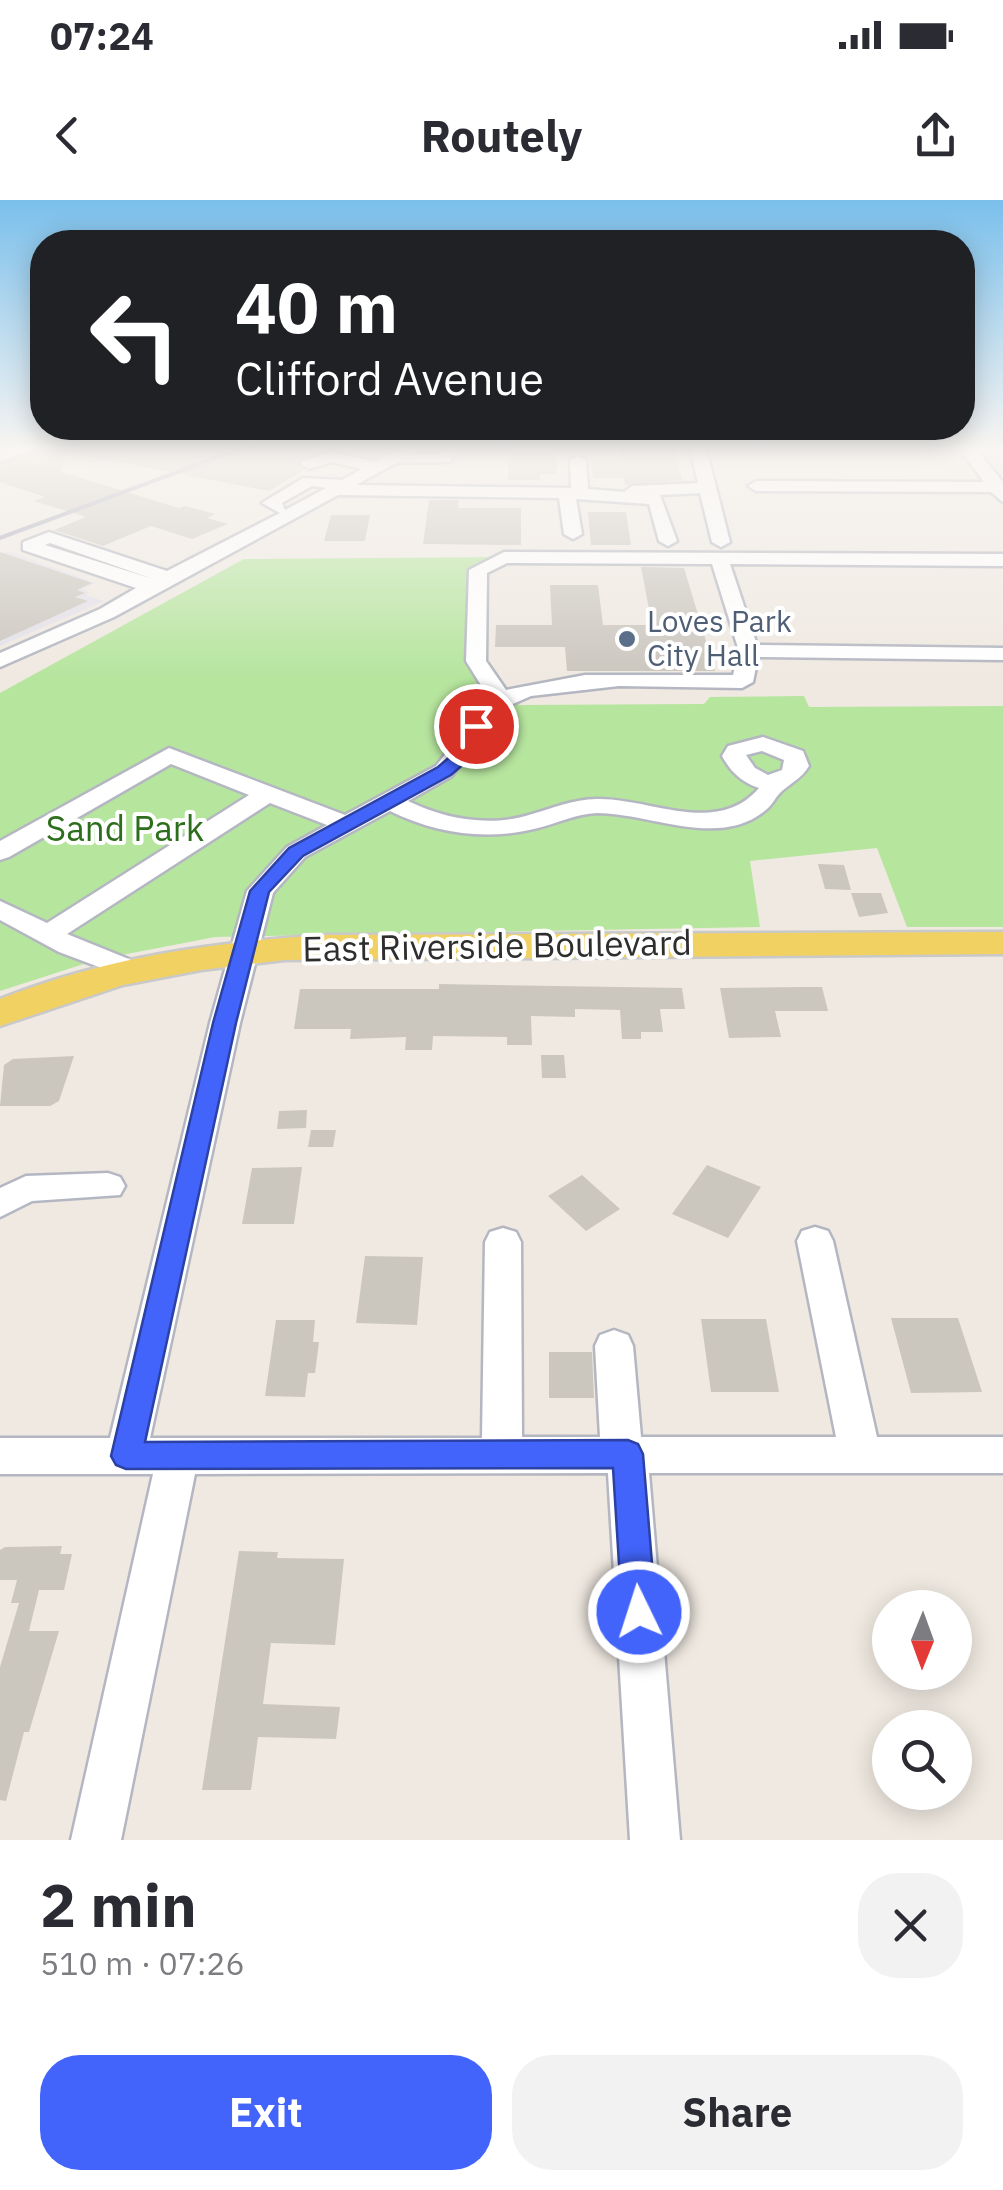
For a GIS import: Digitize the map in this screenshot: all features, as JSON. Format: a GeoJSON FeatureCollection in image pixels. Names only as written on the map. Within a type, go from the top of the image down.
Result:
{"type":"FeatureCollection","features":[{"type":"Feature","properties":{"kind":"main road","name":"East Riverside Boulevard"},"geometry":{"type":"LineString","coordinates":[[0,1012],[131,970],[242,951],[345,946],[1003,943]]}},
{"type":"Feature","properties":{"kind":"street"},"geometry":{"type":"LineString","coordinates":[[0,661],[107,613],[272,525]]}},
{"type":"Feature","properties":{"kind":"street"},"geometry":{"type":"LineString","coordinates":[[573,525],[573,534]]}},
{"type":"Feature","properties":{"kind":"street"},"geometry":{"type":"LineString","coordinates":[[663,525],[668,540]]}},
{"type":"Feature","properties":{"kind":"street"},"geometry":{"type":"LineString","coordinates":[[126,1456],[242,951],[260,891],[296,852],[392,802],[460,757],[476,726],[501,699],[573,682],[742,682],[749,651],[715,525]]}},
{"type":"Feature","properties":{"kind":"street"},"geometry":{"type":"LineString","coordinates":[[50,538],[160,583],[29,546],[50,538]]}},
{"type":"Feature","properties":{"kind":"street"},"geometry":{"type":"LineString","coordinates":[[501,699],[476,661],[478,570],[504,557],[721,551],[1003,560]]}},
{"type":"Feature","properties":{"kind":"street"},"geometry":{"type":"LineString","coordinates":[[749,651],[1003,654]]}},
{"type":"Feature","properties":{"kind":"street"},"geometry":{"type":"LineString","coordinates":[[0,852],[169,754],[349,826]]}},
{"type":"Feature","properties":{"kind":"street"},"geometry":{"type":"LineString","coordinates":[[392,802],[433,820],[481,828],[517,826],[599,806],[704,820],[742,815],[766,798],[775,784]]}},
{"type":"Feature","properties":{"kind":"street"},"geometry":{"type":"LineString","coordinates":[[58,940],[269,793]]}},
{"type":"Feature","properties":{"kind":"street"},"geometry":{"type":"LineString","coordinates":[[0,909],[58,940],[131,970]]}},
{"type":"Feature","properties":{"kind":"street"},"geometry":{"type":"LineString","coordinates":[[58,940],[60,990]]}},
{"type":"Feature","properties":{"kind":"street"},"geometry":{"type":"LineString","coordinates":[[0,1204],[26,1189],[108,1186]]}},
{"type":"Feature","properties":{"kind":"street"},"geometry":{"type":"LineString","coordinates":[[815,1241],[860,1454]]}},
{"type":"Feature","properties":{"kind":"street"},"geometry":{"type":"LineString","coordinates":[[502,1454],[503,1242]]}},
{"type":"Feature","properties":{"kind":"street"},"geometry":{"type":"LineString","coordinates":[[614,1346],[654,1840]]}},
{"type":"Feature","properties":{"kind":"street"},"geometry":{"type":"LineString","coordinates":[[96,1840],[178,1454]]}},
{"type":"Feature","properties":{"kind":"street"},"geometry":{"type":"LineString","coordinates":[[0,1456],[1003,1455]]}},
{"type":"Feature","properties":{"kind":"shaded area"},"geometry":{"type":"Polygon","coordinates":[[[8,551],[96,583],[82,589],[89,592],[86,595],[104,601],[0,646],[0,554],[8,551]]]}},
{"type":"Feature","properties":{"kind":"green space","name":"Sand Park"},"geometry":{"type":"Polygon","coordinates":[[[504,557],[478,570],[477,649],[489,682],[502,696],[520,705],[704,704],[710,697],[804,696],[809,707],[1003,706],[1003,927],[907,927],[877,848],[750,861],[760,927],[215,937],[96,960],[0,991],[0,693],[244,559],[504,557]]]}},
{"type":"Feature","properties":{"kind":"building"},"geometry":{"type":"Polygon","coordinates":[[[67,525],[227,525],[192,539],[151,526],[103,546],[54,530],[67,525]]]}},
{"type":"Feature","properties":{"kind":"building"},"geometry":{"type":"Polygon","coordinates":[[[328,525],[368,525],[365,541],[324,541],[328,525]]]}},
{"type":"Feature","properties":{"kind":"building"},"geometry":{"type":"Polygon","coordinates":[[[426,525],[521,525],[521,545],[423,544],[426,525]]]}},
{"type":"Feature","properties":{"kind":"building"},"geometry":{"type":"Polygon","coordinates":[[[589,525],[628,525],[631,545],[591,545],[589,525]]]}},
{"type":"Feature","properties":{"kind":"building"},"geometry":{"type":"Polygon","coordinates":[[[0,552],[92,583],[77,590],[85,593],[75,597],[88,601],[0,641],[0,552]]]}},
{"type":"Feature","properties":{"kind":"building"},"geometry":{"type":"Polygon","coordinates":[[[641,567],[684,568],[715,671],[567,671],[565,647],[495,647],[496,625],[552,625],[550,585],[598,585],[603,625],[652,625],[641,567]]]}},
{"type":"Feature","properties":{"kind":"building"},"geometry":{"type":"Polygon","coordinates":[[[818,864],[844,865],[851,890],[825,889],[818,864]]]}},
{"type":"Feature","properties":{"kind":"building"},"geometry":{"type":"Polygon","coordinates":[[[851,893],[881,893],[888,913],[859,917],[851,893]]]}},
{"type":"Feature","properties":{"kind":"building"},"geometry":{"type":"Polygon","coordinates":[[[439,984],[682,988],[685,1009],[660,1009],[663,1032],[641,1032],[641,1039],[622,1039],[620,1010],[575,1009],[575,1017],[531,1016],[532,1045],[507,1045],[507,1037],[433,1036],[432,1050],[405,1050],[406,1037],[350,1039],[351,1029],[294,1029],[300,989],[439,989],[439,984]]]}},
{"type":"Feature","properties":{"kind":"building"},"geometry":{"type":"Polygon","coordinates":[[[822,987],[828,1011],[775,1011],[781,1037],[729,1038],[720,988],[822,987]]]}},
{"type":"Feature","properties":{"kind":"building"},"geometry":{"type":"Polygon","coordinates":[[[541,1055],[564,1055],[566,1078],[542,1078],[541,1055]]]}},
{"type":"Feature","properties":{"kind":"building"},"geometry":{"type":"Polygon","coordinates":[[[74,1056],[59,1101],[50,1106],[0,1106],[4,1065],[13,1059],[74,1056]]]}},
{"type":"Feature","properties":{"kind":"building"},"geometry":{"type":"Polygon","coordinates":[[[307,1110],[306,1128],[277,1129],[279,1111],[307,1110]]]}},
{"type":"Feature","properties":{"kind":"building"},"geometry":{"type":"Polygon","coordinates":[[[311,1130],[336,1130],[333,1147],[308,1147],[311,1130]]]}},
{"type":"Feature","properties":{"kind":"building"},"geometry":{"type":"Polygon","coordinates":[[[707,1165],[761,1187],[728,1238],[672,1214],[707,1165]]]}},
{"type":"Feature","properties":{"kind":"building"},"geometry":{"type":"Polygon","coordinates":[[[302,1167],[294,1224],[242,1224],[252,1168],[302,1167]]]}},
{"type":"Feature","properties":{"kind":"building"},"geometry":{"type":"Polygon","coordinates":[[[582,1175],[620,1209],[586,1231],[548,1196],[582,1175]]]}},
{"type":"Feature","properties":{"kind":"building"},"geometry":{"type":"Polygon","coordinates":[[[365,1256],[423,1257],[417,1325],[356,1323],[365,1256]]]}},
{"type":"Feature","properties":{"kind":"building"},"geometry":{"type":"Polygon","coordinates":[[[891,1318],[958,1318],[982,1392],[911,1393],[891,1318]]]}},
{"type":"Feature","properties":{"kind":"building"},"geometry":{"type":"Polygon","coordinates":[[[701,1319],[766,1319],[779,1392],[711,1392],[701,1319]]]}},
{"type":"Feature","properties":{"kind":"building"},"geometry":{"type":"Polygon","coordinates":[[[276,1320],[315,1320],[313,1342],[319,1342],[315,1373],[308,1373],[305,1397],[265,1396],[276,1320]]]}},
{"type":"Feature","properties":{"kind":"building"},"geometry":{"type":"Polygon","coordinates":[[[549,1352],[592,1352],[594,1398],[549,1398],[549,1352]]]}},
{"type":"Feature","properties":{"kind":"building"},"geometry":{"type":"Polygon","coordinates":[[[62,1546],[60,1554],[72,1554],[64,1590],[39,1590],[29,1631],[59,1631],[29,1732],[24,1732],[6,1801],[0,1800],[0,1667],[19,1603],[11,1603],[17,1580],[0,1580],[0,1550],[62,1546]]]}},
{"type":"Feature","properties":{"kind":"building"},"geometry":{"type":"Polygon","coordinates":[[[239,1551],[278,1552],[277,1558],[344,1559],[335,1645],[271,1643],[263,1704],[340,1707],[336,1739],[258,1737],[251,1790],[202,1790],[239,1551]]]}},
{"type":"Feature","properties":{"kind":"railway"},"geometry":{"type":"LineString","coordinates":[[0,538],[36,525]]}},
{"type":"Feature","properties":{"kind":"place","name":"Loves Park City Hall"},"geometry":{"type":"Point","coordinates":[627,639]}},
{"type":"Feature","properties":{"kind":"route"},"geometry":{"type":"LineString","coordinates":[[476,726],[460,757],[444,771],[296,852],[260,891],[224,1023],[126,1456],[628,1454],[639,1612]]}}]}
